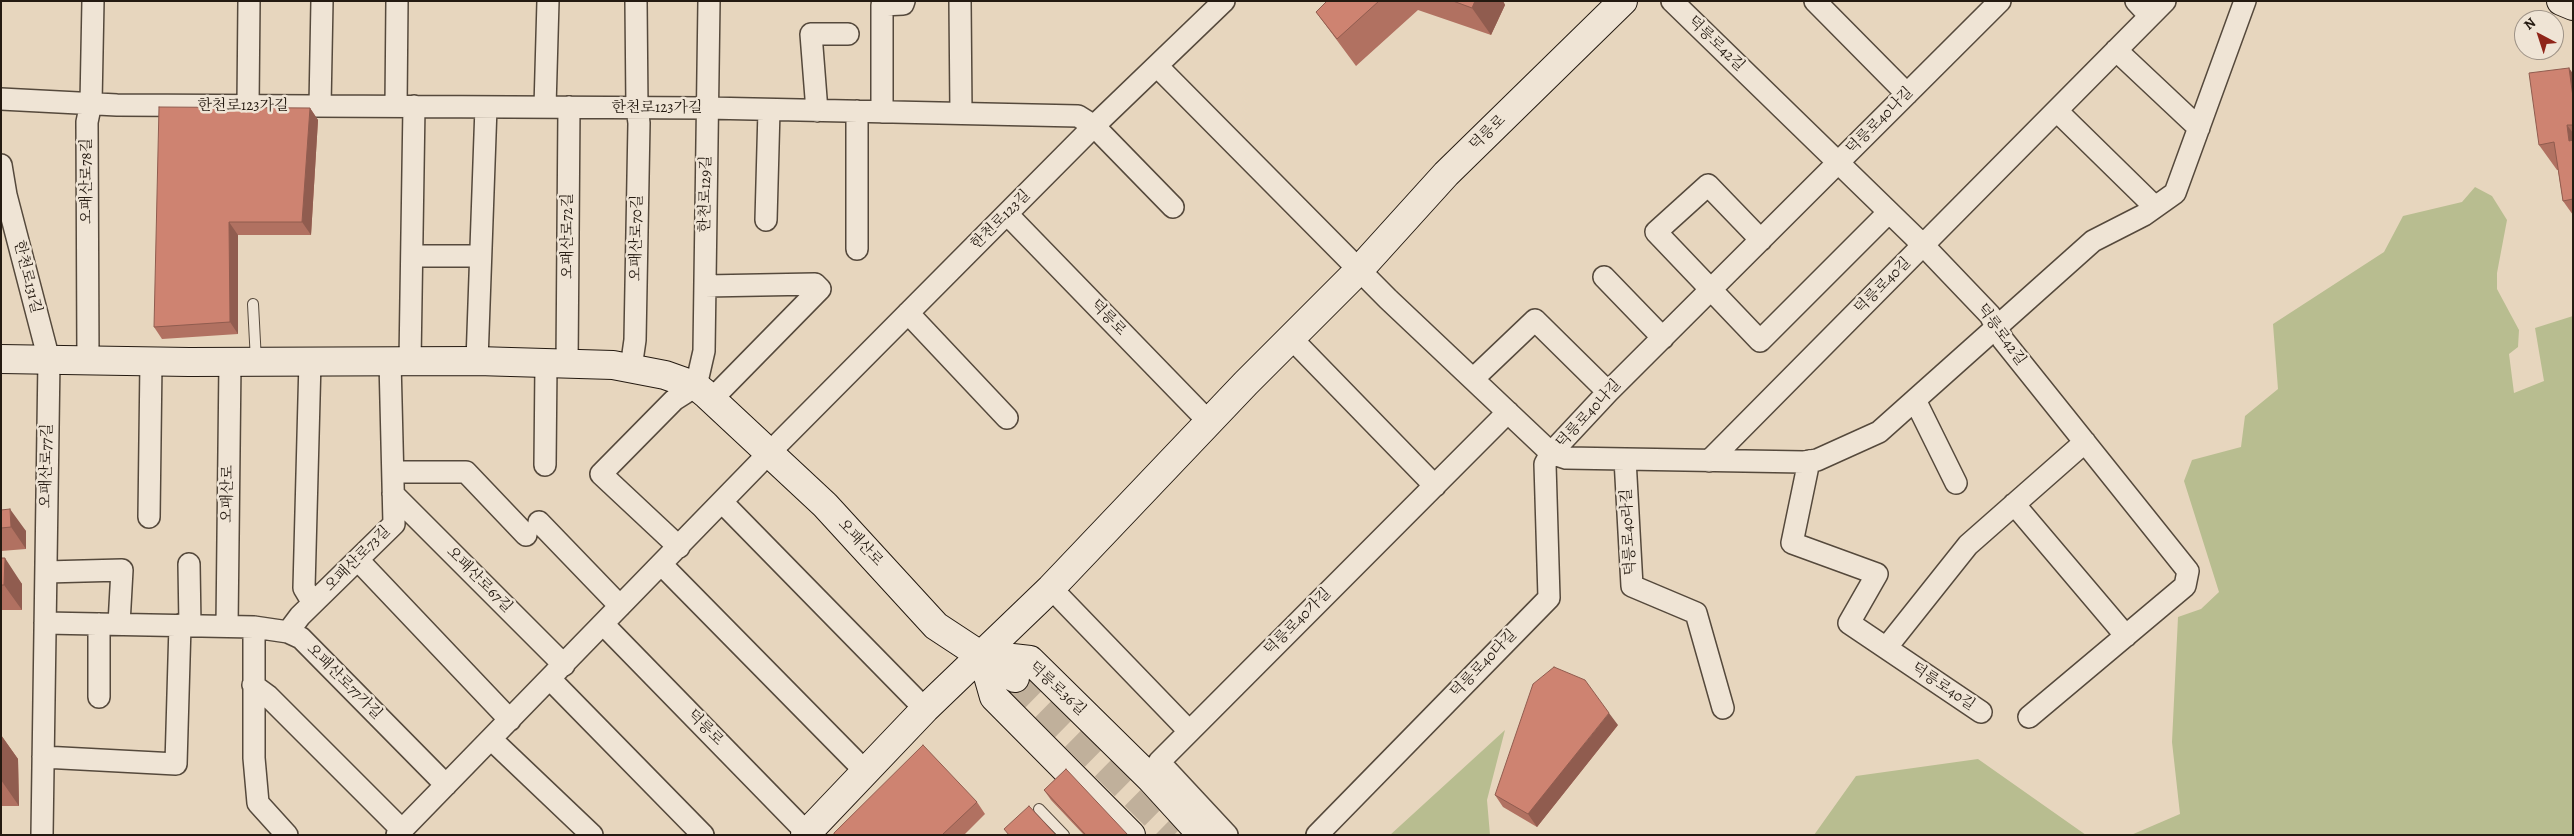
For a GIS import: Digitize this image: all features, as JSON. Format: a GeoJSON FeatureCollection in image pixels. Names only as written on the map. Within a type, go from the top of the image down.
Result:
{"type":"FeatureCollection","features":[{"type":"Feature","properties":{"kind":"street","name":"오패산로78길"},"geometry":{"type":"LineString","coordinates":[[88,361],[87,122],[91,103],[93,1]]}},
{"type":"Feature","properties":{"kind":"street"},"geometry":{"type":"LineString","coordinates":[[248,106],[250,1]]}},
{"type":"Feature","properties":{"kind":"street"},"geometry":{"type":"LineString","coordinates":[[320,106],[322,1]]}},
{"type":"Feature","properties":{"kind":"street","name":"오패산로73길"},"geometry":{"type":"LineString","coordinates":[[288,632],[313,603],[394,524],[393,472],[400,361],[412,256],[405,106],[397,1]]}},
{"type":"Feature","properties":{"kind":"street"},"geometry":{"type":"LineString","coordinates":[[545,107],[548,1]]}},
{"type":"Feature","properties":{"kind":"street","name":"한천로129길"},"geometry":{"type":"LineString","coordinates":[[704,392],[706,108],[709,1]]}},
{"type":"Feature","properties":{"kind":"street"},"geometry":{"type":"LineString","coordinates":[[882,112],[882,5],[903,4],[904,1]]}},
{"type":"Feature","properties":{"kind":"street"},"geometry":{"type":"LineString","coordinates":[[960,1],[961,113]]}},
{"type":"Feature","properties":{"kind":"street","name":"한천로123길"},"geometry":{"type":"LineString","coordinates":[[769,453],[1094,126],[1224,1]]}},
{"type":"Feature","properties":{"kind":"street","name":"덕릉로"},"geometry":{"type":"LineString","coordinates":[[603,624],[807,834],[865,771],[1050,588],[1209,422],[1360,269],[1446,174],[1622,1]]}},
{"type":"Feature","properties":{"kind":"street","name":"덕릉로42길"},"geometry":{"type":"LineString","coordinates":[[1672,1],[1924,246],[1990,315],[2003,340],[2188,572],[2185,586],[2029,717]]}},
{"type":"Feature","properties":{"kind":"street"},"geometry":{"type":"LineString","coordinates":[[1815,1],[1907,94]]}},
{"type":"Feature","properties":{"kind":"street","name":"덕릉로40나길"},"geometry":{"type":"LineString","coordinates":[[1551,454],[1608,392],[2000,1]]}},
{"type":"Feature","properties":{"kind":"street","name":"덕릉로40길"},"geometry":{"type":"LineString","coordinates":[[1710,461],[2116,50],[2143,9],[2165,1]]}},
{"type":"Feature","properties":{"kind":"street"},"geometry":{"type":"LineString","coordinates":[[1157,66],[1360,269],[1551,454],[1566,458],[1809,461],[1817,460],[1879,432],[2093,241],[2175,194],[2245,1]]}},
{"type":"Feature","properties":{"kind":"street"},"geometry":{"type":"LineString","coordinates":[[2561,1],[2573,6]]}},
{"type":"Feature","properties":{"kind":"street","name":"오패산로70길"},"geometry":{"type":"LineString","coordinates":[[631,368],[635,340],[639,123],[637,108],[636,2]]}},
{"type":"Feature","properties":{"kind":"street"},"geometry":{"type":"LineString","coordinates":[[817,110],[811,34],[848,34]]}},
{"type":"Feature","properties":{"kind":"street"},"geometry":{"type":"LineString","coordinates":[[2116,50],[2199,128]]}},
{"type":"Feature","properties":{"kind":"street","name":"한천로123가길"},"geometry":{"type":"LineString","coordinates":[[1,98],[91,103],[248,106],[706,108],[961,113],[1078,116],[1094,126]]}},
{"type":"Feature","properties":{"kind":"street"},"geometry":{"type":"LineString","coordinates":[[477,361],[486,107]]}},
{"type":"Feature","properties":{"kind":"street","name":"오패산로72길"},"geometry":{"type":"LineString","coordinates":[[556,364],[569,108]]}},
{"type":"Feature","properties":{"kind":"street"},"geometry":{"type":"LineString","coordinates":[[766,220],[769,110]]}},
{"type":"Feature","properties":{"kind":"street"},"geometry":{"type":"LineString","coordinates":[[857,111],[857,249]]}},
{"type":"Feature","properties":{"kind":"street"},"geometry":{"type":"LineString","coordinates":[[2057,111],[2155,207]]}},
{"type":"Feature","properties":{"kind":"street"},"geometry":{"type":"LineString","coordinates":[[1094,126],[1173,207]]}},
{"type":"Feature","properties":{"kind":"street","name":"한천로131길"},"geometry":{"type":"LineString","coordinates":[[1,165],[6,195],[48,360]]}},
{"type":"Feature","properties":{"kind":"street"},"geometry":{"type":"LineString","coordinates":[[1761,240],[1708,185],[1656,232],[1760,340],[1889,212]]}},
{"type":"Feature","properties":{"kind":"street","name":"덕릉로"},"geometry":{"type":"LineString","coordinates":[[1007,214],[1209,422]]}},
{"type":"Feature","properties":{"kind":"street"},"geometry":{"type":"LineString","coordinates":[[412,256],[480,256]]}},
{"type":"Feature","properties":{"kind":"street"},"geometry":{"type":"LineString","coordinates":[[1604,277],[1663,338]]}},
{"type":"Feature","properties":{"kind":"street"},"geometry":{"type":"LineString","coordinates":[[679,547],[601,474],[674,400],[704,392],[820,289],[815,284],[705,286]]}},
{"type":"Feature","properties":{"kind":"street"},"geometry":{"type":"LineString","coordinates":[[908,313],[1007,418]]}},
{"type":"Feature","properties":{"kind":"street"},"geometry":{"type":"LineString","coordinates":[[1473,379],[1535,320],[1608,392]]}},
{"type":"Feature","properties":{"kind":"street"},"geometry":{"type":"LineString","coordinates":[[1291,338],[1434,486]]}},
{"type":"Feature","properties":{"kind":"street","name":"오패산로"},"geometry":{"type":"LineString","coordinates":[[1,359],[150,362],[477,361],[613,364],[666,375],[704,392],[825,505],[936,626],[1015,678]]}},
{"type":"Feature","properties":{"kind":"street","name":"오패산로77길"},"geometry":{"type":"LineString","coordinates":[[42,835],[48,360]]}},
{"type":"Feature","properties":{"kind":"street"},"geometry":{"type":"LineString","coordinates":[[310,361],[304,588],[313,603]]}},
{"type":"Feature","properties":{"kind":"street"},"geometry":{"type":"LineString","coordinates":[[149,517],[150,362]]}},
{"type":"Feature","properties":{"kind":"street","name":"오패산로"},"geometry":{"type":"LineString","coordinates":[[227,626],[230,362]]}},
{"type":"Feature","properties":{"kind":"street"},"geometry":{"type":"LineString","coordinates":[[545,465],[556,364]]}},
{"type":"Feature","properties":{"kind":"street"},"geometry":{"type":"LineString","coordinates":[[1915,400],[1956,483]]}},
{"type":"Feature","properties":{"kind":"street","name":"덕릉로40가길"},"geometry":{"type":"LineString","coordinates":[[1227,835],[1159,762],[1508,412]]}},
{"type":"Feature","properties":{"kind":"street"},"geometry":{"type":"LineString","coordinates":[[1886,648],[1968,545],[2085,442]]}},
{"type":"Feature","properties":{"kind":"street"},"geometry":{"type":"LineString","coordinates":[[253,685],[268,696],[399,832],[769,453]]}},
{"type":"Feature","properties":{"kind":"street","name":"덕릉로40다길"},"geometry":{"type":"LineString","coordinates":[[1317,835],[1549,598],[1545,464],[1551,454]]}},
{"type":"Feature","properties":{"kind":"street","name":"덕릉로40라길"},"geometry":{"type":"LineString","coordinates":[[1625,459],[1632,586],[1696,613],[1723,708]]}},
{"type":"Feature","properties":{"kind":"street","name":"덕릉로40길"},"geometry":{"type":"LineString","coordinates":[[1809,461],[1792,543],[1877,574],[1849,623],[1981,712]]}},
{"type":"Feature","properties":{"kind":"street"},"geometry":{"type":"LineString","coordinates":[[393,472],[466,472],[620,606]]}},
{"type":"Feature","properties":{"kind":"street","name":"오패산로67길"},"geometry":{"type":"LineString","coordinates":[[394,494],[557,672]]}},
{"type":"Feature","properties":{"kind":"street"},"geometry":{"type":"LineString","coordinates":[[722,502],[925,710]]}},
{"type":"Feature","properties":{"kind":"street"},"geometry":{"type":"LineString","coordinates":[[2014,504],[2126,636]]}},
{"type":"Feature","properties":{"kind":"street"},"geometry":{"type":"LineString","coordinates":[[358,560],[510,720]]}},
{"type":"Feature","properties":{"kind":"street"},"geometry":{"type":"LineString","coordinates":[[43,757],[176,764],[189,564]]}},
{"type":"Feature","properties":{"kind":"street"},"geometry":{"type":"LineString","coordinates":[[661,564],[865,771]]}},
{"type":"Feature","properties":{"kind":"street"},"geometry":{"type":"LineString","coordinates":[[46,572],[122,570],[109,624],[98,697]]}},
{"type":"Feature","properties":{"kind":"street"},"geometry":{"type":"LineString","coordinates":[[1050,588],[1189,731]]}},
{"type":"Feature","properties":{"kind":"street","name":"오패산로77가길"},"geometry":{"type":"LineString","coordinates":[[45,623],[227,626],[254,627],[288,632],[301,638],[446,785]]}},
{"type":"Feature","properties":{"kind":"street"},"geometry":{"type":"LineString","coordinates":[[254,627],[254,758],[258,803],[287,835]]}},
{"type":"Feature","properties":{"kind":"street"},"geometry":{"type":"LineString","coordinates":[[982,655],[994,697],[1131,835]]}},
{"type":"Feature","properties":{"kind":"street","name":"덕릉로36길"},"geometry":{"type":"LineString","coordinates":[[982,655],[1030,660],[1151,779],[1202,835]]}},
{"type":"Feature","properties":{"kind":"street"},"geometry":{"type":"LineString","coordinates":[[557,672],[703,835]]}},
{"type":"Feature","properties":{"kind":"street"},"geometry":{"type":"LineString","coordinates":[[491,739],[592,835]]}},
{"type":"Feature","properties":{"kind":"lane"},"geometry":{"type":"LineString","coordinates":[[253,304],[256,362]]}},
{"type":"Feature","properties":{"kind":"lane"},"geometry":{"type":"LineString","coordinates":[[1039,809],[1064,835]]}},
{"type":"Feature","properties":{"kind":"green space"},"geometry":{"type":"Polygon","coordinates":[[[2475,187],[2492,196],[2507,220],[2497,273],[2497,289],[2519,330],[2518,347],[2509,354],[2514,393],[2544,381],[2535,328],[2573,316],[2573,835],[2131,835],[2180,814],[2172,742],[2178,617],[2201,609],[2219,592],[2184,481],[2192,460],[2241,447],[2245,416],[2278,389],[2273,324],[2384,252],[2403,216],[2462,202],[2475,187]]]}},
{"type":"Feature","properties":{"kind":"green space"},"geometry":{"type":"Polygon","coordinates":[[[1505,730],[1487,800],[1490,835],[1390,835],[1505,730]]]}},
{"type":"Feature","properties":{"kind":"green space"},"geometry":{"type":"Polygon","coordinates":[[[1978,759],[2086,835],[1814,835],[1856,776],[1978,759]]]}},
{"type":"Feature","properties":{"kind":"building"},"geometry":{"type":"Polygon","coordinates":[[[1327,1],[1379,1],[1337,39],[1316,12],[1327,1]]]}},
{"type":"Feature","properties":{"kind":"building"},"geometry":{"type":"Polygon","coordinates":[[[1453,1],[1475,1],[1472,8],[1453,1]]]}},
{"type":"Feature","properties":{"kind":"building"},"geometry":{"type":"Polygon","coordinates":[[[2569,68],[2573,97],[2573,125],[2567,125],[2569,141],[2573,140],[2573,199],[2563,201],[2554,142],[2539,145],[2529,73],[2569,68]]]}},
{"type":"Feature","properties":{"kind":"building"},"geometry":{"type":"Polygon","coordinates":[[[159,107],[310,108],[302,222],[229,222],[230,322],[154,327],[159,107]]]}},
{"type":"Feature","properties":{"kind":"building"},"geometry":{"type":"Polygon","coordinates":[[[10,509],[11,527],[1,528],[1,510],[10,509]]]}},
{"type":"Feature","properties":{"kind":"building"},"geometry":{"type":"Polygon","coordinates":[[[1,558],[5,558],[4,585],[1,585],[1,558]]]}},
{"type":"Feature","properties":{"kind":"building"},"geometry":{"type":"Polygon","coordinates":[[[1554,667],[1585,680],[1609,713],[1528,814],[1495,795],[1533,684],[1554,667]]]}},
{"type":"Feature","properties":{"kind":"building"},"geometry":{"type":"Polygon","coordinates":[[[923,745],[977,802],[942,835],[834,835],[834,833],[923,745]]]}},
{"type":"Feature","properties":{"kind":"building"},"geometry":{"type":"Polygon","coordinates":[[[1066,769],[1128,835],[1086,835],[1044,790],[1066,769]]]}},
{"type":"Feature","properties":{"kind":"building"},"geometry":{"type":"Polygon","coordinates":[[[1029,806],[1056,835],[1009,835],[1004,829],[1029,806]]]}},
{"type":"Feature","properties":{"kind":"tunnel"},"geometry":{"type":"LineString","coordinates":[[1015,678],[1174,835]]}}]}
